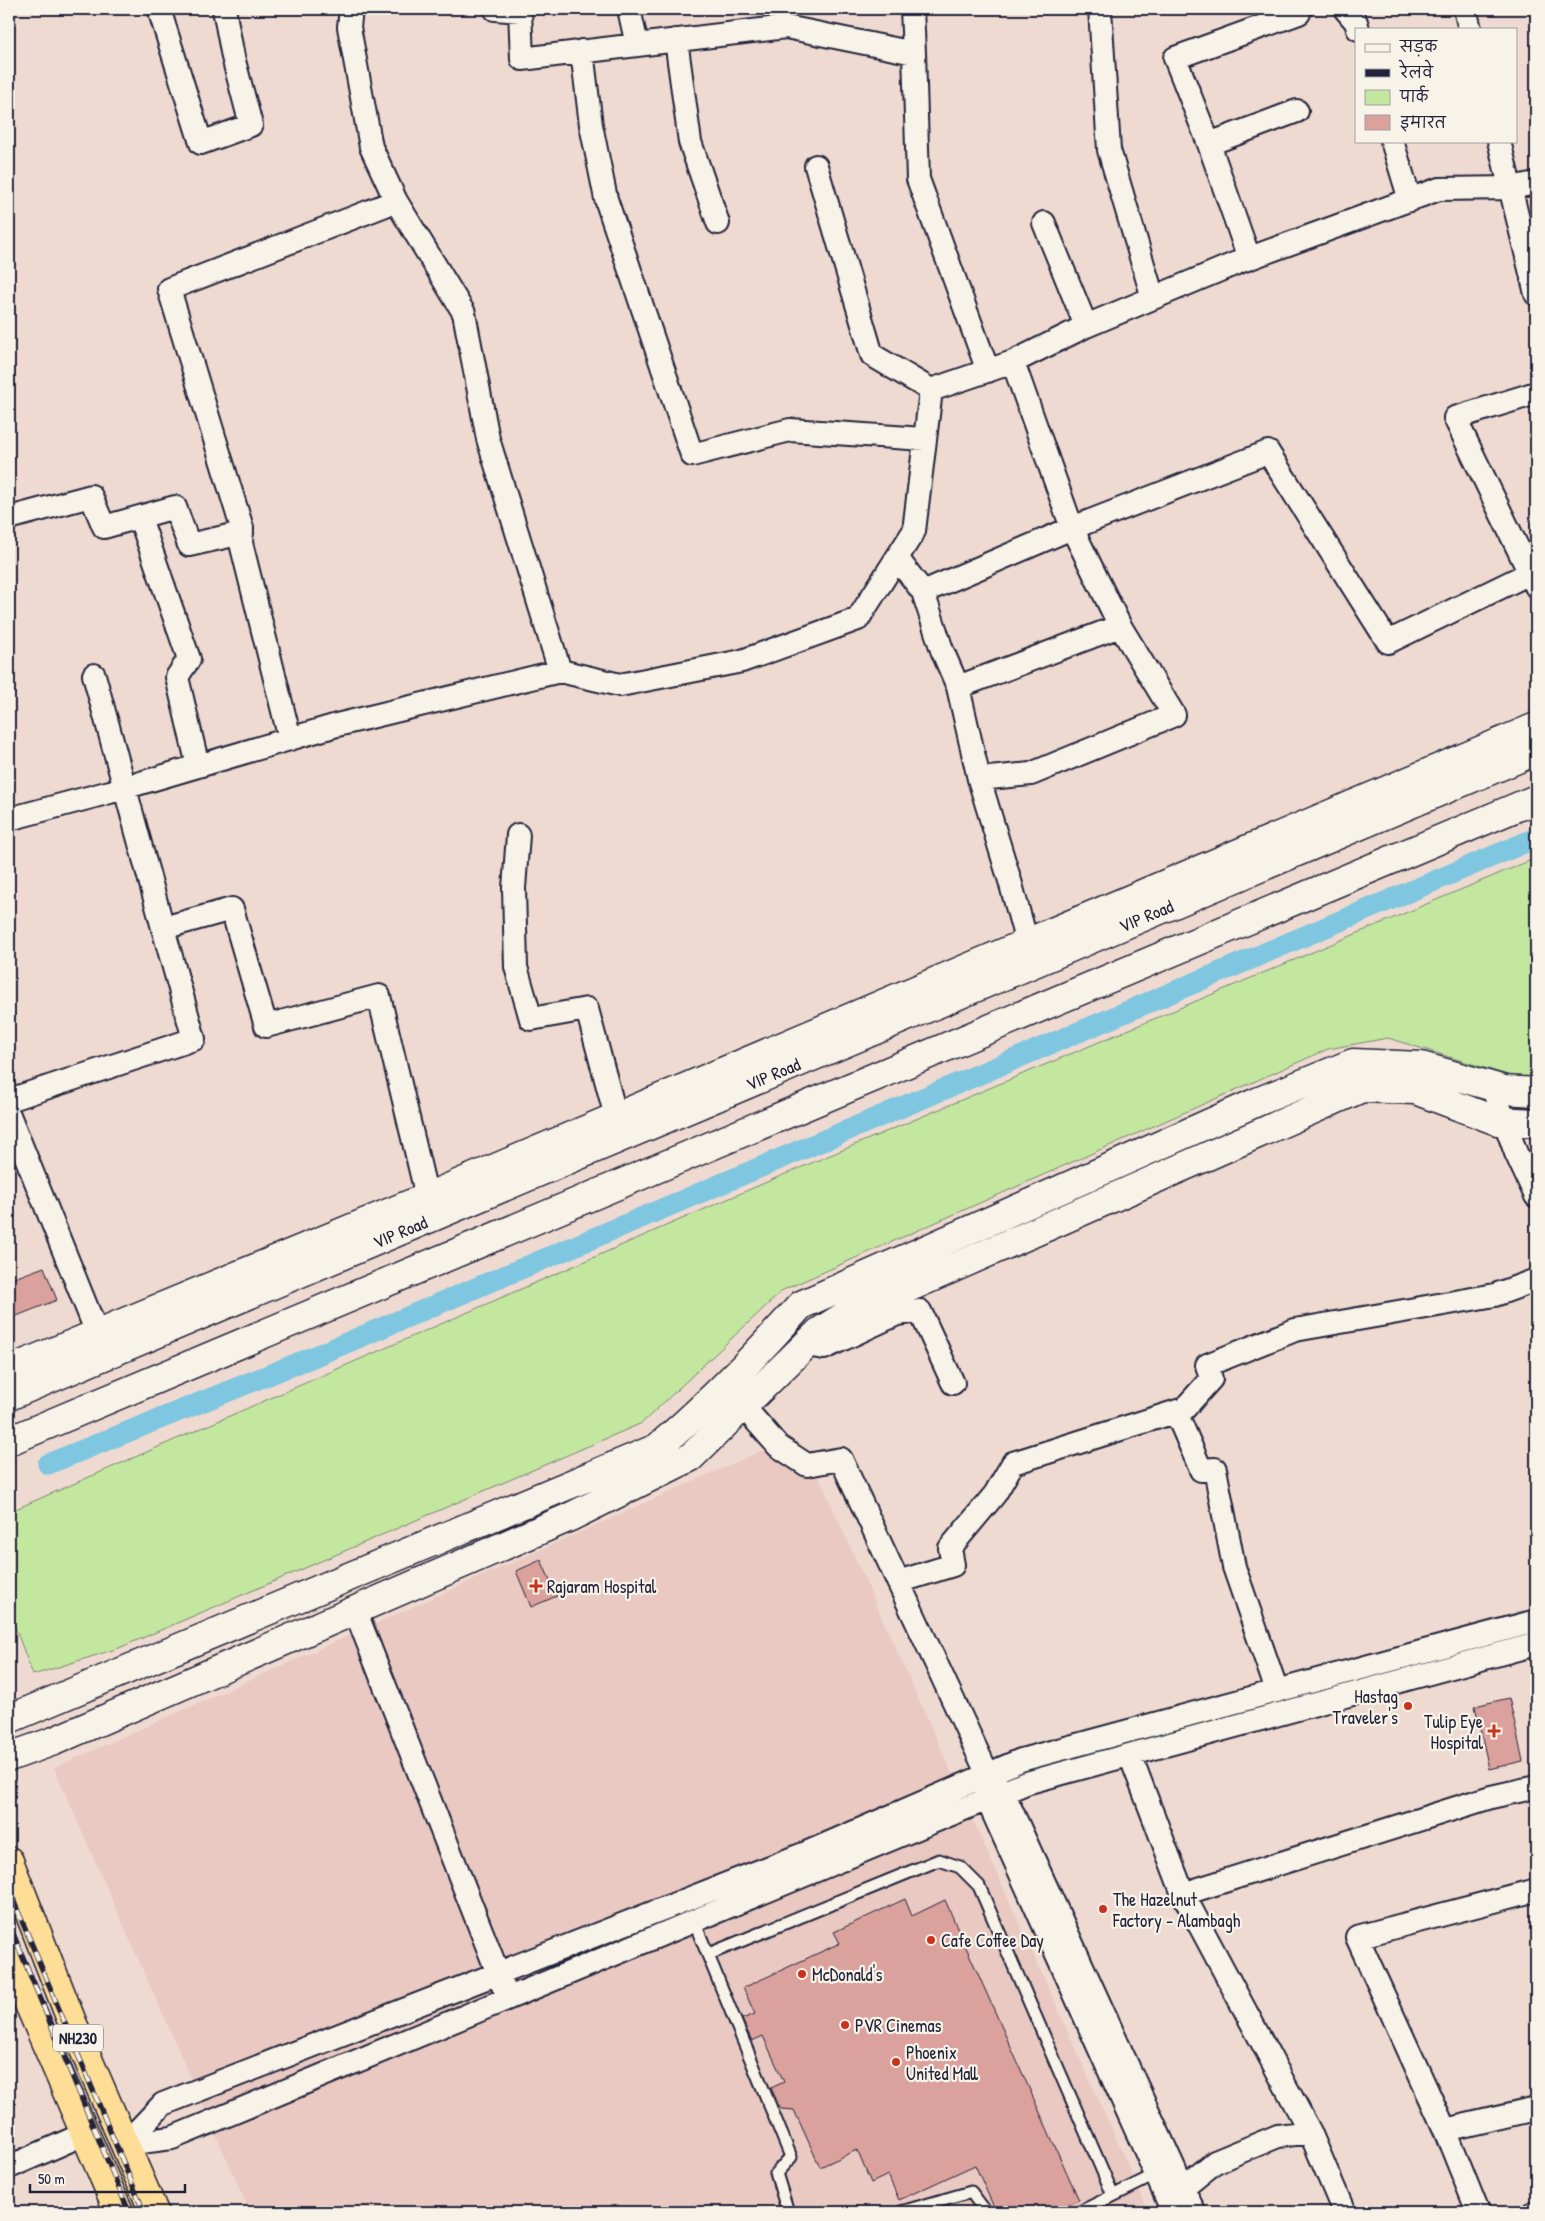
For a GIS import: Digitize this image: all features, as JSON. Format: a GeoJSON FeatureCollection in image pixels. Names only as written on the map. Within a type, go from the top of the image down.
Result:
{"type":"FeatureCollection","features":[{"type":"Feature","properties":{"kind":"highway","name":"NH230"},"geometry":{"type":"LineString","coordinates":[[9,1861],[72,2022],[154,2212]]}},
{"type":"Feature","properties":{"kind":"highway","name":"NH230"},"geometry":{"type":"LineString","coordinates":[[9,1958],[119,2212]]}},
{"type":"Feature","properties":{"kind":"street"},"geometry":{"type":"LineString","coordinates":[[159,9],[201,142],[251,125],[233,57],[224,9]]}},
{"type":"Feature","properties":{"kind":"street"},"geometry":{"type":"LineString","coordinates":[[351,9],[349,27],[372,148],[396,201],[464,313],[488,439],[560,671]]}},
{"type":"Feature","properties":{"kind":"street"},"geometry":{"type":"LineString","coordinates":[[496,9],[520,11],[522,59],[786,27],[914,53]]}},
{"type":"Feature","properties":{"kind":"street"},"geometry":{"type":"LineString","coordinates":[[629,9],[637,45]]}},
{"type":"Feature","properties":{"kind":"street"},"geometry":{"type":"LineString","coordinates":[[912,9],[918,179],[988,371]]}},
{"type":"Feature","properties":{"kind":"street"},"geometry":{"type":"LineString","coordinates":[[1100,9],[1109,150],[1153,298]]}},
{"type":"Feature","properties":{"kind":"street"},"geometry":{"type":"LineString","coordinates":[[1345,9],[1356,22],[1358,28]]}},
{"type":"Feature","properties":{"kind":"street"},"geometry":{"type":"LineString","coordinates":[[1465,9],[1470,28]]}},
{"type":"Feature","properties":{"kind":"street"},"geometry":{"type":"LineString","coordinates":[[1250,258],[1209,144],[1175,58],[1299,13]]}},
{"type":"Feature","properties":{"kind":"street"},"geometry":{"type":"LineString","coordinates":[[676,40],[690,142],[718,223]]}},
{"type":"Feature","properties":{"kind":"street"},"geometry":{"type":"LineString","coordinates":[[582,51],[591,125],[606,199],[692,455],[790,430],[924,439]]}},
{"type":"Feature","properties":{"kind":"street"},"geometry":{"type":"LineString","coordinates":[[1209,144],[1297,111]]}},
{"type":"Feature","properties":{"kind":"street"},"geometry":{"type":"LineString","coordinates":[[1392,142],[1410,200]]}},
{"type":"Feature","properties":{"kind":"street"},"geometry":{"type":"LineString","coordinates":[[1499,142],[1536,294]]}},
{"type":"Feature","properties":{"kind":"street"},"geometry":{"type":"LineString","coordinates":[[816,166],[872,355],[930,390],[1013,362],[1086,326],[1250,258],[1439,189],[1511,188],[1536,183]]}},
{"type":"Feature","properties":{"kind":"street"},"geometry":{"type":"LineString","coordinates":[[290,738],[242,543],[242,528],[169,289],[396,201]]}},
{"type":"Feature","properties":{"kind":"street"},"geometry":{"type":"LineString","coordinates":[[1044,223],[1086,326]]}},
{"type":"Feature","properties":{"kind":"street"},"geometry":{"type":"LineString","coordinates":[[978,779],[1031,774],[1174,715],[1120,626],[1072,528],[1013,362]]}},
{"type":"Feature","properties":{"kind":"street"},"geometry":{"type":"LineString","coordinates":[[9,819],[337,725],[560,671],[620,685],[742,662],[858,619],[914,531],[930,390]]}},
{"type":"Feature","properties":{"kind":"street"},"geometry":{"type":"LineString","coordinates":[[923,592],[1072,528],[1268,452],[1388,642],[1533,580],[1455,418],[1536,393]]}},
{"type":"Feature","properties":{"kind":"street"},"geometry":{"type":"LineString","coordinates":[[9,518],[91,496],[104,527],[175,507],[189,545],[242,533]]}},
{"type":"Feature","properties":{"kind":"street"},"geometry":{"type":"LineString","coordinates":[[140,518],[189,659],[177,677],[198,766]]}},
{"type":"Feature","properties":{"kind":"street"},"geometry":{"type":"LineString","coordinates":[[897,558],[923,592],[942,650],[958,687],[978,779],[1027,943]]}},
{"type":"Feature","properties":{"kind":"street"},"geometry":{"type":"LineString","coordinates":[[958,687],[1120,626]]}},
{"type":"Feature","properties":{"kind":"street"},"geometry":{"type":"LineString","coordinates":[[9,1100],[194,1039],[94,675]]}},
{"type":"Feature","properties":{"kind":"street","name":"VIP Road"},"geometry":{"type":"LineString","coordinates":[[9,1396],[718,1086],[1027,943],[1536,726]]}},
{"type":"Feature","properties":{"kind":"street","name":"VIP Road"},"geometry":{"type":"LineString","coordinates":[[9,1370],[616,1117],[718,1086],[1536,751]]}},
{"type":"Feature","properties":{"kind":"street"},"geometry":{"type":"LineString","coordinates":[[9,1441],[1536,798]]}},
{"type":"Feature","properties":{"kind":"street"},"geometry":{"type":"LineString","coordinates":[[518,835],[514,888],[516,967],[531,1019],[587,1009],[616,1117]]}},
{"type":"Feature","properties":{"kind":"street"},"geometry":{"type":"LineString","coordinates":[[162,928],[232,908],[266,1026],[379,996],[427,1197]]}},
{"type":"Feature","properties":{"kind":"street"},"geometry":{"type":"LineString","coordinates":[[9,1719],[657,1448],[695,1415],[802,1305],[1248,1106],[1353,1063],[1421,1066],[1492,1086],[1527,1092],[1535,1126],[1497,1122],[1415,1090],[1362,1088],[849,1312],[819,1332],[691,1457],[570,1517],[54,1740],[9,1757]]}},
{"type":"Feature","properties":{"kind":"street"},"geometry":{"type":"LineString","coordinates":[[1492,1086],[1536,1196]]}},
{"type":"Feature","properties":{"kind":"street"},"geometry":{"type":"LineString","coordinates":[[9,1115],[97,1333]]}},
{"type":"Feature","properties":{"kind":"street"},"geometry":{"type":"LineString","coordinates":[[898,1582],[953,1566],[950,1548],[995,1494],[1013,1463],[1184,1409],[1211,1380],[1208,1366],[1295,1330],[1496,1295],[1536,1280]]}},
{"type":"Feature","properties":{"kind":"street"},"geometry":{"type":"LineString","coordinates":[[806,1345],[824,1348],[897,1314],[920,1311],[953,1383]]}},
{"type":"Feature","properties":{"kind":"street"},"geometry":{"type":"LineString","coordinates":[[765,1345],[784,1366]]}},
{"type":"Feature","properties":{"kind":"street"},"geometry":{"type":"LineString","coordinates":[[743,1406],[778,1446],[807,1465],[841,1459],[988,1775],[995,1796],[1165,2170],[1173,2212]]}},
{"type":"Feature","properties":{"kind":"street"},"geometry":{"type":"LineString","coordinates":[[1176,1412],[1201,1470],[1215,1469],[1234,1567],[1277,1691]]}},
{"type":"Feature","properties":{"kind":"street"},"geometry":{"type":"LineString","coordinates":[[354,1610],[508,1999]]}},
{"type":"Feature","properties":{"kind":"street"},"geometry":{"type":"LineString","coordinates":[[124,2144],[163,2104],[806,1853],[1022,1760],[1536,1621]]}},
{"type":"Feature","properties":{"kind":"street"},"geometry":{"type":"LineString","coordinates":[[124,2144],[172,2138],[1026,1783],[1536,1644]]}},
{"type":"Feature","properties":{"kind":"street"},"geometry":{"type":"LineString","coordinates":[[1130,1755],[1183,1894],[1310,2132],[1344,2212]]}},
{"type":"Feature","properties":{"kind":"street"},"geometry":{"type":"LineString","coordinates":[[1183,1894],[1491,1797],[1535,1792]]}},
{"type":"Feature","properties":{"kind":"street"},"geometry":{"type":"LineString","coordinates":[[1478,2212],[1445,2130],[1357,1937],[1536,1890]]}},
{"type":"Feature","properties":{"kind":"street"},"geometry":{"type":"LineString","coordinates":[[1445,2130],[1536,2110]]}},
{"type":"Feature","properties":{"kind":"street"},"geometry":{"type":"LineString","coordinates":[[1183,2188],[1215,2162],[1278,2136],[1310,2132]]}},
{"type":"Feature","properties":{"kind":"street"},"geometry":{"type":"LineString","coordinates":[[9,2167],[84,2134]]}},
{"type":"Feature","properties":{"kind":"street"},"geometry":{"type":"LineString","coordinates":[[1165,2170],[1183,2188],[1194,2212]]}},
{"type":"Feature","properties":{"kind":"lane"},"geometry":{"type":"LineString","coordinates":[[708,1954],[939,1860],[960,1867],[979,1886],[1113,2195]]}},
{"type":"Feature","properties":{"kind":"lane"},"geometry":{"type":"LineString","coordinates":[[694,1921],[791,2157],[776,2173],[788,2212]]}},
{"type":"Feature","properties":{"kind":"lane"},"geometry":{"type":"LineString","coordinates":[[1080,2212],[1165,2170]]}},
{"type":"Feature","properties":{"kind":"lane"},"geometry":{"type":"LineString","coordinates":[[901,2212],[971,2192],[986,2212]]}},
{"type":"Feature","properties":{"kind":"shaded area"},"geometry":{"type":"Polygon","coordinates":[[[761,1451],[807,1451],[1149,2212],[250,2212],[54,1768],[761,1451]]]}},
{"type":"Feature","properties":{"kind":"green space"},"geometry":{"type":"Polygon","coordinates":[[[1536,858],[1536,1078],[1524,1080],[1388,1038],[1328,1049],[783,1290],[642,1423],[119,1648],[33,1675],[9,1611],[9,1512],[776,1178],[1536,858]]]}},
{"type":"Feature","properties":{"kind":"building"},"geometry":{"type":"Polygon","coordinates":[[[44,1267],[57,1300],[9,1319],[9,1280],[44,1267]]]}},
{"type":"Feature","properties":{"kind":"building"},"geometry":{"type":"Polygon","coordinates":[[[541,1560],[557,1596],[531,1607],[516,1571],[541,1560]]]}},
{"type":"Feature","properties":{"kind":"building"},"geometry":{"type":"Polygon","coordinates":[[[1509,1698],[1523,1761],[1489,1769],[1475,1706],[1509,1698]]]}},
{"type":"Feature","properties":{"kind":"building","name":"Phoenix United Mall"},"geometry":{"type":"Polygon","coordinates":[[[905,1899],[912,1916],[945,1900],[1079,2200],[1051,2212],[996,2212],[975,2165],[899,2200],[888,2175],[871,2183],[857,2150],[820,2167],[794,2110],[781,2109],[771,2088],[784,2082],[763,2036],[752,2041],[745,2026],[742,2019],[755,2014],[743,1988],[840,1943],[834,1932],[905,1899]]]}},
{"type":"Feature","properties":{"kind":"waterway"},"geometry":{"type":"LineString","coordinates":[[48,1464],[313,1357],[1536,838]]}},
{"type":"Feature","properties":{"kind":"railway"},"geometry":{"type":"LineString","coordinates":[[9,1890],[144,2212]]}},
{"type":"Feature","properties":{"kind":"railway"},"geometry":{"type":"LineString","coordinates":[[9,1924],[129,2212]]}},
{"type":"Feature","properties":{"kind":"place","name":"Rajaram Hospital"},"geometry":{"type":"Point","coordinates":[536,1586]}},
{"type":"Feature","properties":{"kind":"place","name":"Hastag Traveler's"},"geometry":{"type":"Point","coordinates":[1408,1706]}},
{"type":"Feature","properties":{"kind":"place","name":"Tulip Eye Hospital"},"geometry":{"type":"Point","coordinates":[1494,1731]}},
{"type":"Feature","properties":{"kind":"place","name":"The Hazelnut Factory - Alambagh"},"geometry":{"type":"Point","coordinates":[1103,1909]}},
{"type":"Feature","properties":{"kind":"place","name":"Cafe Coffee Day"},"geometry":{"type":"Point","coordinates":[931,1940]}},
{"type":"Feature","properties":{"kind":"place","name":"McDonald's"},"geometry":{"type":"Point","coordinates":[802,1974]}},
{"type":"Feature","properties":{"kind":"place","name":"PVR Cinemas"},"geometry":{"type":"Point","coordinates":[845,2025]}},
{"type":"Feature","properties":{"kind":"place","name":"Phoenix United Mall"},"geometry":{"type":"Point","coordinates":[896,2062]}}]}
